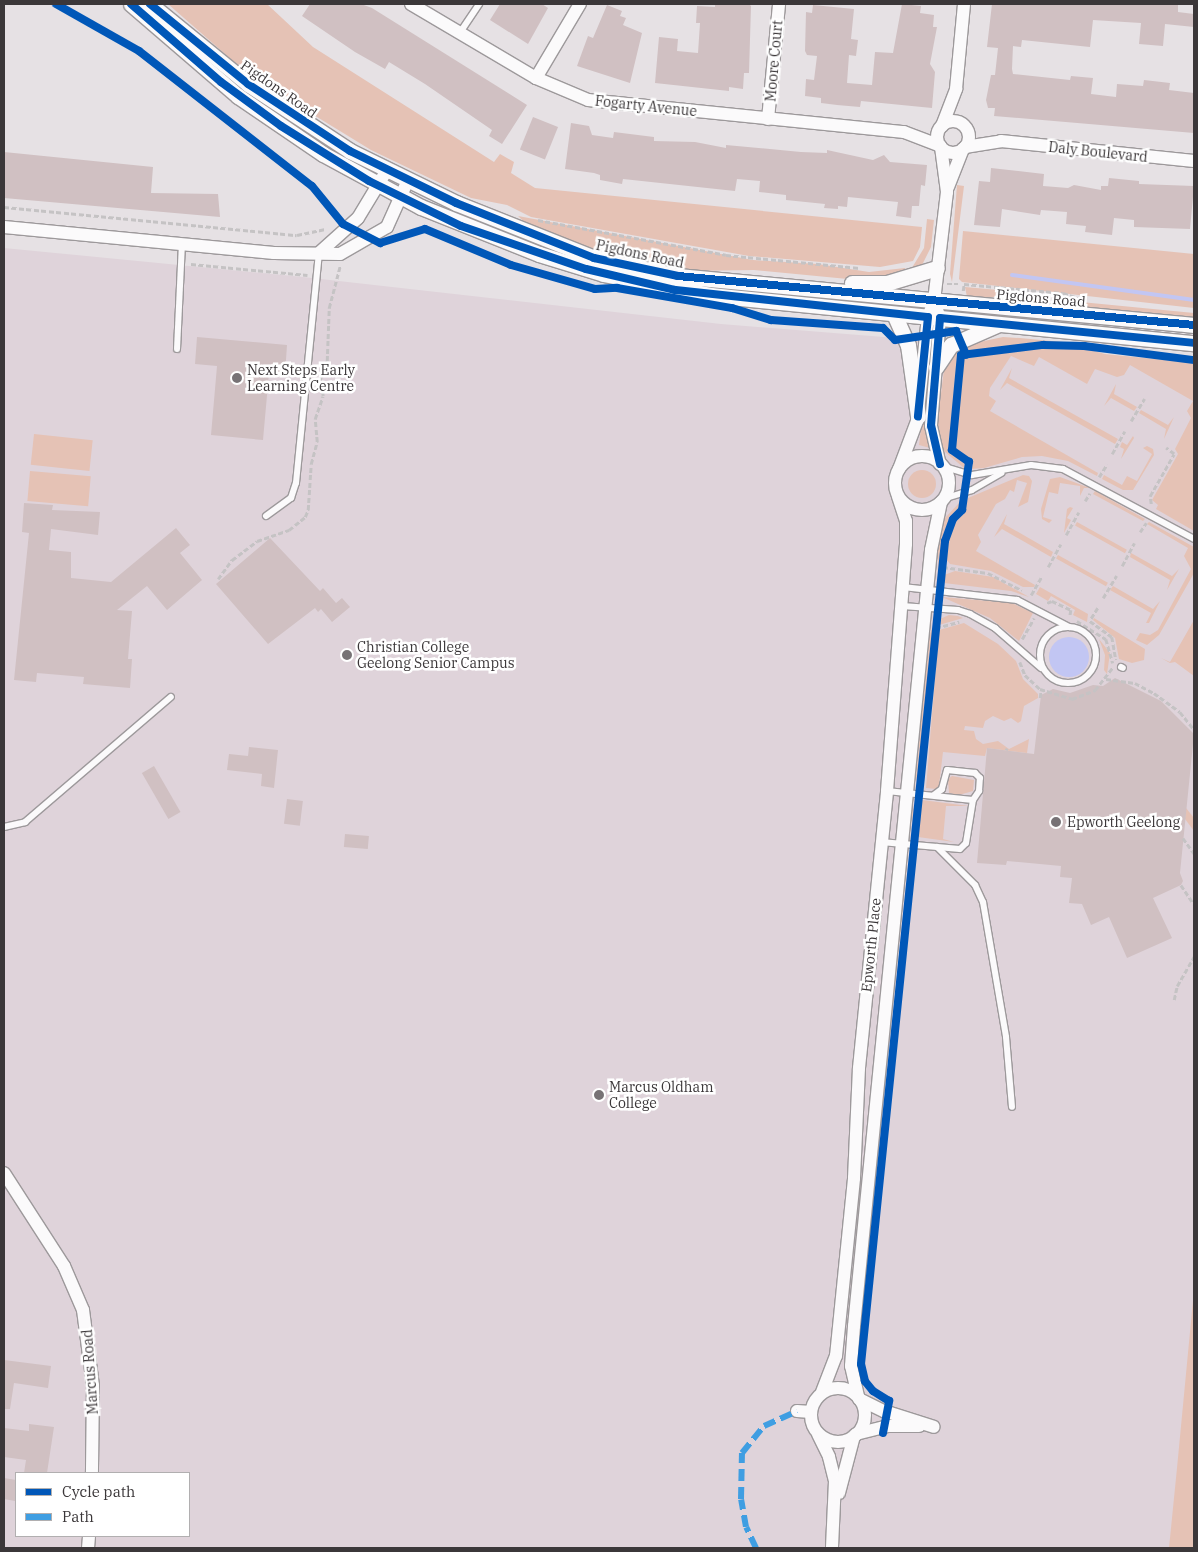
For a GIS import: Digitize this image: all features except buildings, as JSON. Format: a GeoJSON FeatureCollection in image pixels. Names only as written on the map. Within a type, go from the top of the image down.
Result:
{"type":"FeatureCollection","features":[{"type":"Feature","properties":{"kind":"street","name":"Pigdons Road"},"geometry":{"type":"LineString","coordinates":[[131,4],[253,107],[322,154],[378,186],[476,231],[604,274],[705,294],[1194,343]]}},
{"type":"Feature","properties":{"kind":"street","name":"Pigdons Road"},"geometry":{"type":"LineString","coordinates":[[150,4],[199,46],[290,114],[387,170],[521,231],[587,256],[638,270],[693,278],[1194,325]]}},
{"type":"Feature","properties":{"kind":"street","name":"Fogarty Avenue"},"geometry":{"type":"LineString","coordinates":[[411,4],[536,78],[588,100],[904,132]]}},
{"type":"Feature","properties":{"kind":"street"},"geometry":{"type":"LineString","coordinates":[[536,78],[580,4]]}},
{"type":"Feature","properties":{"kind":"street","name":"Moore Court"},"geometry":{"type":"LineString","coordinates":[[768,119],[779,4]]}},
{"type":"Feature","properties":{"kind":"street"},"geometry":{"type":"LineString","coordinates":[[947,192],[938,138],[956,89],[964,4]]}},
{"type":"Feature","properties":{"kind":"street"},"geometry":{"type":"LineString","coordinates":[[934,317],[913,439],[899,469],[895,483],[898,496],[905,504],[918,510],[928,509],[942,500],[948,482],[941,465],[931,426],[936,367],[934,301],[937,268],[947,192],[969,137],[956,89]]}},
{"type":"Feature","properties":{"kind":"street"},"geometry":{"type":"LineString","coordinates":[[904,132],[942,126],[951,121],[965,126]]}},
{"type":"Feature","properties":{"kind":"street","name":"Daly Boulevard"},"geometry":{"type":"LineString","coordinates":[[965,126],[1001,141],[1194,162]]}},
{"type":"Feature","properties":{"kind":"street"},"geometry":{"type":"LineString","coordinates":[[904,132],[952,152],[964,148]]}},
{"type":"Feature","properties":{"kind":"street","name":"Daly Boulevard"},"geometry":{"type":"LineString","coordinates":[[964,148],[1001,141]]}},
{"type":"Feature","properties":{"kind":"street"},"geometry":{"type":"LineString","coordinates":[[319,253],[347,225],[378,186],[387,170]]}},
{"type":"Feature","properties":{"kind":"street"},"geometry":{"type":"LineString","coordinates":[[4,227],[274,253],[340,254],[380,233],[391,221],[408,180]]}},
{"type":"Feature","properties":{"kind":"street"},"geometry":{"type":"LineString","coordinates":[[693,278],[726,274],[867,284],[887,283],[937,268]]}},
{"type":"Feature","properties":{"kind":"street"},"geometry":{"type":"LineString","coordinates":[[894,314],[908,349],[918,416]]}},
{"type":"Feature","properties":{"kind":"street"},"geometry":{"type":"LineString","coordinates":[[936,367],[951,345],[1001,324]]}},
{"type":"Feature","properties":{"kind":"street"},"geometry":{"type":"LineString","coordinates":[[899,469],[916,457],[929,458],[941,465]]}},
{"type":"Feature","properties":{"kind":"street","name":"Epworth Place"},"geometry":{"type":"LineString","coordinates":[[822,1392],[834,1366],[854,1178],[858,1068],[886,791],[902,606],[906,527],[898,496]]}},
{"type":"Feature","properties":{"kind":"street","name":"Epworth Place"},"geometry":{"type":"LineString","coordinates":[[859,1398],[851,1357],[907,793],[934,590],[933,535],[942,500]]}},
{"type":"Feature","properties":{"kind":"street","name":"Marcus Road"},"geometry":{"type":"LineString","coordinates":[[4,1173],[64,1266],[83,1310],[93,1386],[92,1472]]}},
{"type":"Feature","properties":{"kind":"street"},"geometry":{"type":"LineString","coordinates":[[818,1434],[834,1442],[888,1426],[934,1427],[884,1411],[841,1387],[822,1392],[815,1400],[810,1412],[812,1424],[834,1472],[836,1510]]}},
{"type":"Feature","properties":{"kind":"street"},"geometry":{"type":"LineString","coordinates":[[832,1548],[836,1510],[855,1435],[865,1415],[859,1398]]}},
{"type":"Feature","properties":{"kind":"street"},"geometry":{"type":"LineString","coordinates":[[797,1411],[810,1412]]}},
{"type":"Feature","properties":{"kind":"lane"},"geometry":{"type":"LineString","coordinates":[[459,34],[479,4]]}},
{"type":"Feature","properties":{"kind":"lane"},"geometry":{"type":"LineString","coordinates":[[177,349],[182,244]]}},
{"type":"Feature","properties":{"kind":"lane"},"geometry":{"type":"LineString","coordinates":[[266,516],[292,498],[296,483],[319,253]]}},
{"type":"Feature","properties":{"kind":"lane"},"geometry":{"type":"LineString","coordinates":[[941,465],[967,474],[1005,471],[1031,465],[1063,469],[1194,539]]}},
{"type":"Feature","properties":{"kind":"lane"},"geometry":{"type":"LineString","coordinates":[[942,500],[972,490],[1005,471]]}},
{"type":"Feature","properties":{"kind":"lane"},"geometry":{"type":"LineString","coordinates":[[902,606],[958,610],[982,620],[1061,682],[1071,683],[1080,680],[1093,667],[1095,658],[1091,640],[1078,629],[1069,627],[1017,600],[903,587]]}},
{"type":"Feature","properties":{"kind":"lane"},"geometry":{"type":"LineString","coordinates":[[1046,672],[1041,664],[1041,646],[1052,632],[1069,627]]}},
{"type":"Feature","properties":{"kind":"lane"},"geometry":{"type":"LineString","coordinates":[[4,827],[25,822],[171,697]]}},
{"type":"Feature","properties":{"kind":"lane"},"geometry":{"type":"LineString","coordinates":[[881,842],[960,849],[966,843],[973,800],[979,791],[980,778],[975,773],[947,770],[942,789],[934,795]]}},
{"type":"Feature","properties":{"kind":"lane"},"geometry":{"type":"LineString","coordinates":[[886,791],[973,800]]}},
{"type":"Feature","properties":{"kind":"lane"},"geometry":{"type":"LineString","coordinates":[[937,847],[975,885],[983,902],[1006,1037],[1012,1107]]}},
{"type":"Feature","properties":{"kind":"path"},"geometry":{"type":"LineString","coordinates":[[4,206],[297,235],[347,225]]}},
{"type":"Feature","properties":{"kind":"path"},"geometry":{"type":"LineString","coordinates":[[535,219],[726,255],[845,265],[868,270]]}},
{"type":"Feature","properties":{"kind":"path"},"geometry":{"type":"LineString","coordinates":[[189,264],[310,275]]}},
{"type":"Feature","properties":{"kind":"path"},"geometry":{"type":"LineString","coordinates":[[218,579],[232,560],[257,541],[289,530],[305,517],[308,510],[311,464],[317,442],[315,419],[322,396],[320,380],[327,361],[329,308],[337,280]]}},
{"type":"Feature","properties":{"kind":"path"},"geometry":{"type":"LineString","coordinates":[[964,284],[1062,293],[1090,300]]}},
{"type":"Feature","properties":{"kind":"path"},"geometry":{"type":"LineString","coordinates":[[1131,421],[1144,399]]}},
{"type":"Feature","properties":{"kind":"path"},"geometry":{"type":"LineString","coordinates":[[1112,454],[1125,431]]}},
{"type":"Feature","properties":{"kind":"path"},"geometry":{"type":"LineString","coordinates":[[1154,508],[1150,496],[1174,454],[1166,448]]}},
{"type":"Feature","properties":{"kind":"path"},"geometry":{"type":"LineString","coordinates":[[1099,477],[1107,464]]}},
{"type":"Feature","properties":{"kind":"path"},"geometry":{"type":"LineString","coordinates":[[1066,534],[1079,512]]}},
{"type":"Feature","properties":{"kind":"path"},"geometry":{"type":"LineString","coordinates":[[1140,532],[1147,521]]}},
{"type":"Feature","properties":{"kind":"path"},"geometry":{"type":"LineString","coordinates":[[1122,566],[1134,543]]}},
{"type":"Feature","properties":{"kind":"path"},"geometry":{"type":"LineString","coordinates":[[1048,566],[1061,544]]}},
{"type":"Feature","properties":{"kind":"path"},"geometry":{"type":"LineString","coordinates":[[934,590],[944,554]]}},
{"type":"Feature","properties":{"kind":"path"},"geometry":{"type":"LineString","coordinates":[[1031,595],[1042,576]]}},
{"type":"Feature","properties":{"kind":"path"},"geometry":{"type":"LineString","coordinates":[[1103,598],[1116,576]]}},
{"type":"Feature","properties":{"kind":"path"},"geometry":{"type":"LineString","coordinates":[[932,608],[936,638]]}},
{"type":"Feature","properties":{"kind":"path"},"geometry":{"type":"LineString","coordinates":[[1098,608],[1090,621],[1112,637],[1116,659],[1110,673]]}},
{"type":"Feature","properties":{"kind":"path"},"geometry":{"type":"LineString","coordinates":[[1020,643],[1036,614]]}},
{"type":"Feature","properties":{"kind":"path"},"geometry":{"type":"LineString","coordinates":[[1106,679],[1146,688],[1180,712],[1194,729]]}},
{"type":"Feature","properties":{"kind":"path"},"geometry":{"type":"LineString","coordinates":[[1040,698],[1041,690]]}},
{"type":"Feature","properties":{"kind":"path"},"geometry":{"type":"LineString","coordinates":[[1183,838],[1194,853]]}},
{"type":"Feature","properties":{"kind":"path"},"geometry":{"type":"LineString","coordinates":[[1181,885],[1194,904]]}},
{"type":"Feature","properties":{"kind":"path"},"geometry":{"type":"LineString","coordinates":[[1174,1000],[1177,986],[1194,956]]}},
{"type":"Feature","properties":{"kind":"shaded area"},"geometry":{"type":"Polygon","coordinates":[[[168,4],[267,4],[313,47],[494,162],[500,154],[514,162],[511,173],[535,188],[922,227],[920,247],[913,261],[880,267],[749,256],[531,217],[507,205],[471,198],[371,150],[304,109],[233,61],[168,4]]]}},
{"type":"Feature","properties":{"kind":"shaded area"},"geometry":{"type":"Polygon","coordinates":[[[957,185],[964,186],[952,282],[950,274],[957,185]]]}},
{"type":"Feature","properties":{"kind":"shaded area"},"geometry":{"type":"Polygon","coordinates":[[[518,216],[753,260],[818,264],[869,272],[905,268],[906,272],[858,280],[754,270],[689,271],[614,256],[561,240],[532,229],[518,216]]]}},
{"type":"Feature","properties":{"kind":"shaded area"},"geometry":{"type":"Polygon","coordinates":[[[927,219],[934,220],[931,247],[922,265],[910,271],[924,248],[927,219]]]}},
{"type":"Feature","properties":{"kind":"shaded area"},"geometry":{"type":"Polygon","coordinates":[[[963,231],[1194,254],[1194,308],[962,282],[959,279],[963,231]]]}},
{"type":"Feature","properties":{"kind":"shaded area","name":"Marcus Oldham College"},"geometry":{"type":"Polygon","coordinates":[[[4,248],[303,277],[721,324],[1194,362],[1194,1548],[4,1548],[4,248]]]}},
{"type":"Feature","properties":{"kind":"shaded area"},"geometry":{"type":"Polygon","coordinates":[[[965,287],[1032,293],[1031,297],[967,297],[965,287]]]}},
{"type":"Feature","properties":{"kind":"shaded area"},"geometry":{"type":"Polygon","coordinates":[[[1052,294],[1081,302],[1194,313],[1194,319],[1080,308],[1052,299],[1052,294]]]}},
{"type":"Feature","properties":{"kind":"shaded area"},"geometry":{"type":"Polygon","coordinates":[[[1003,337],[1083,344],[1041,343],[968,352],[965,345],[1003,337]]]}},
{"type":"Feature","properties":{"kind":"shaded area"},"geometry":{"type":"Polygon","coordinates":[[[932,338],[933,347],[930,448],[919,445],[932,338]]]}},
{"type":"Feature","properties":{"kind":"shaded area"},"geometry":{"type":"Polygon","coordinates":[[[961,347],[949,451],[965,463],[964,468],[944,451],[938,435],[938,417],[944,370],[950,355],[961,347]]]}},
{"type":"Feature","properties":{"kind":"shaded area"},"geometry":{"type":"Polygon","coordinates":[[[1046,348],[1084,348],[1105,354],[1194,363],[1194,531],[1156,509],[1158,505],[1152,500],[1178,454],[1175,449],[1191,418],[1187,411],[1193,401],[1130,365],[1124,375],[1117,377],[1095,369],[1087,384],[1039,357],[1034,366],[1011,356],[990,388],[989,396],[996,401],[990,411],[1098,473],[1097,476],[1068,461],[1042,456],[1022,457],[984,468],[970,469],[971,460],[954,449],[963,358],[1046,348]]]}},
{"type":"Feature","properties":{"kind":"shaded area"},"geometry":{"type":"Polygon","coordinates":[[[1012,368],[1009,378],[1118,439],[1115,444],[1007,383],[1000,390],[1012,368]]]}},
{"type":"Feature","properties":{"kind":"shaded area"},"geometry":{"type":"Polygon","coordinates":[[[1116,384],[1114,394],[1137,407],[1134,411],[1111,398],[1104,406],[1116,384]]]}},
{"type":"Feature","properties":{"kind":"shaded area"},"geometry":{"type":"Polygon","coordinates":[[[1141,410],[1168,425],[1174,417],[1164,439],[1166,429],[1139,413],[1141,410]]]}},
{"type":"Feature","properties":{"kind":"shaded area"},"geometry":{"type":"Polygon","coordinates":[[[34,434],[93,440],[89,471],[31,465],[34,434]]]}},
{"type":"Feature","properties":{"kind":"shaded area"},"geometry":{"type":"Polygon","coordinates":[[[1133,436],[1134,438],[1121,459],[1124,449],[1120,447],[1122,442],[1127,445],[1133,436]]]}},
{"type":"Feature","properties":{"kind":"shaded area"},"geometry":{"type":"Polygon","coordinates":[[[1147,446],[1153,449],[1154,455],[1133,490],[1123,490],[1102,479],[1104,475],[1122,485],[1127,476],[1137,481],[1152,454],[1143,448],[1147,446]]]}},
{"type":"Feature","properties":{"kind":"shaded area"},"geometry":{"type":"Polygon","coordinates":[[[922,470],[932,474],[936,484],[932,494],[922,498],[912,494],[908,484],[912,474],[922,470]]]}},
{"type":"Feature","properties":{"kind":"shaded area"},"geometry":{"type":"Polygon","coordinates":[[[30,471],[91,476],[88,506],[27,501],[30,471]]]}},
{"type":"Feature","properties":{"kind":"shaded area"},"geometry":{"type":"Polygon","coordinates":[[[1023,475],[1029,476],[1032,481],[1028,502],[1018,507],[1027,483],[1017,480],[1014,492],[1010,490],[1005,499],[996,504],[978,535],[981,542],[976,551],[1035,585],[1034,587],[1023,587],[991,571],[950,564],[946,559],[948,539],[955,520],[965,511],[968,498],[1023,475]]]}},
{"type":"Feature","properties":{"kind":"shaded area"},"geometry":{"type":"Polygon","coordinates":[[[1060,477],[1090,488],[1084,488],[1080,496],[1080,486],[1060,483],[1058,494],[1049,492],[1043,517],[1052,520],[1049,523],[1042,519],[1041,509],[1050,479],[1060,477]]]}},
{"type":"Feature","properties":{"kind":"shaded area"},"geometry":{"type":"Polygon","coordinates":[[[1095,491],[1145,519],[1143,521],[1093,494],[1095,491]]]}},
{"type":"Feature","properties":{"kind":"shaded area"},"geometry":{"type":"Polygon","coordinates":[[[961,501],[960,509],[950,517],[942,538],[938,576],[938,548],[945,518],[961,501]]]}},
{"type":"Feature","properties":{"kind":"shaded area"},"geometry":{"type":"Polygon","coordinates":[[[1073,508],[1067,518],[1071,520],[1064,533],[1067,509],[1073,508]]]}},
{"type":"Feature","properties":{"kind":"shaded area"},"geometry":{"type":"Polygon","coordinates":[[[1007,514],[1004,524],[1053,552],[1051,557],[1002,529],[994,537],[1007,514]]]}},
{"type":"Feature","properties":{"kind":"shaded area"},"geometry":{"type":"Polygon","coordinates":[[[1077,522],[1127,550],[1125,553],[1075,525],[1077,522]]]}},
{"type":"Feature","properties":{"kind":"shaded area"},"geometry":{"type":"Polygon","coordinates":[[[1149,522],[1194,547],[1194,573],[1159,635],[1147,645],[1136,640],[1140,633],[1150,635],[1158,630],[1191,569],[1184,556],[1188,548],[1147,524],[1149,522]]]}},
{"type":"Feature","properties":{"kind":"shaded area"},"geometry":{"type":"Polygon","coordinates":[[[1131,553],[1172,576],[1179,569],[1167,590],[1170,580],[1130,557],[1131,553]]]}},
{"type":"Feature","properties":{"kind":"shaded area"},"geometry":{"type":"Polygon","coordinates":[[[1058,555],[1108,583],[1106,586],[1056,558],[1058,555]]]}},
{"type":"Feature","properties":{"kind":"shaded area"},"geometry":{"type":"Polygon","coordinates":[[[955,571],[993,577],[1029,597],[1011,591],[944,583],[944,575],[955,571]]]}},
{"type":"Feature","properties":{"kind":"shaded area"},"geometry":{"type":"Polygon","coordinates":[[[1113,586],[1153,609],[1160,601],[1149,623],[1146,623],[1151,613],[1110,590],[1113,586]]]}},
{"type":"Feature","properties":{"kind":"shaded area"},"geometry":{"type":"Polygon","coordinates":[[[1040,587],[1088,614],[1087,622],[1073,615],[1075,610],[1051,596],[1048,601],[1036,594],[1040,587]]]}},
{"type":"Feature","properties":{"kind":"shaded area"},"geometry":{"type":"Polygon","coordinates":[[[942,597],[1012,603],[1033,613],[1019,641],[990,618],[942,597]]]}},
{"type":"Feature","properties":{"kind":"shaded area"},"geometry":{"type":"Polygon","coordinates":[[[949,615],[963,618],[939,625],[940,619],[949,615]]]}},
{"type":"Feature","properties":{"kind":"shaded area"},"geometry":{"type":"Polygon","coordinates":[[[1094,618],[1145,649],[1144,660],[1132,663],[1119,659],[1115,638],[1093,620],[1094,618]]]}},
{"type":"Feature","properties":{"kind":"shaded area"},"geometry":{"type":"Polygon","coordinates":[[[1194,620],[1194,676],[1175,662],[1170,663],[1161,658],[1170,662],[1194,620]]]}},
{"type":"Feature","properties":{"kind":"shaded area"},"geometry":{"type":"Polygon","coordinates":[[[964,623],[998,644],[1016,661],[1023,679],[1038,694],[1038,698],[1024,706],[1021,721],[1018,723],[1011,718],[1004,721],[993,716],[985,721],[983,728],[965,726],[964,730],[974,731],[976,739],[983,744],[998,741],[1009,749],[1029,739],[1027,753],[987,748],[985,756],[943,752],[939,786],[936,789],[926,788],[939,630],[964,623]]]}},
{"type":"Feature","properties":{"kind":"shaded area"},"geometry":{"type":"Polygon","coordinates":[[[934,625],[918,784],[916,776],[929,635],[934,625]]]}},
{"type":"Feature","properties":{"kind":"shaded area"},"geometry":{"type":"Polygon","coordinates":[[[1099,639],[1110,653],[1107,674],[1104,670],[1105,655],[1099,639]]]}},
{"type":"Feature","properties":{"kind":"shaded area"},"geometry":{"type":"Polygon","coordinates":[[[952,776],[974,780],[973,791],[959,795],[949,793],[948,779],[952,776]]]}},
{"type":"Feature","properties":{"kind":"shaded area"},"geometry":{"type":"Polygon","coordinates":[[[922,800],[969,806],[946,806],[943,839],[954,842],[918,837],[922,800]]]}},
{"type":"Feature","properties":{"kind":"shaded area"},"geometry":{"type":"Polygon","coordinates":[[[917,803],[913,834],[912,811],[917,803]]]}},
{"type":"Feature","properties":{"kind":"shaded area"},"geometry":{"type":"Polygon","coordinates":[[[1186,808],[1194,818],[1194,831],[1185,819],[1186,808]]]}},
{"type":"Feature","properties":{"kind":"shaded area"},"geometry":{"type":"Polygon","coordinates":[[[1194,1290],[1194,1548],[1169,1548],[1177,1468],[1194,1290]]]}},
{"type":"Feature","properties":{"kind":"water"},"geometry":{"type":"Polygon","coordinates":[[[1069,637],[1083,643],[1089,657],[1083,671],[1069,677],[1055,671],[1049,657],[1055,643],[1069,637]]]}},
{"type":"Feature","properties":{"kind":"waterway"},"geometry":{"type":"LineString","coordinates":[[1012,275],[1194,300]]}},
{"type":"Feature","properties":{"kind":"marked path"},"geometry":{"type":"LineString","coordinates":[[756,1548],[746,1527],[741,1499],[742,1453],[764,1426],[797,1411]]}},
{"type":"Feature","properties":{"kind":"cycle path"},"geometry":{"type":"LineString","coordinates":[[56,4],[139,51],[312,186],[343,224],[380,243],[425,229],[511,265],[595,289],[617,288],[732,308],[771,320],[883,328],[895,340],[956,331],[966,355]]}},
{"type":"Feature","properties":{"kind":"cycle path"},"geometry":{"type":"LineString","coordinates":[[131,4],[221,82],[281,126],[369,181],[461,226],[586,269],[675,290],[928,317],[918,416]]}},
{"type":"Feature","properties":{"kind":"cycle path"},"geometry":{"type":"LineString","coordinates":[[150,4],[248,84],[350,151],[456,203],[594,258],[678,276],[1194,325]]}},
{"type":"Feature","properties":{"kind":"cycle path"},"geometry":{"type":"LineString","coordinates":[[940,464],[931,426],[940,318],[1194,343]]}},
{"type":"Feature","properties":{"kind":"cycle path"},"geometry":{"type":"LineString","coordinates":[[883,1433],[889,1401],[873,1391],[865,1381],[861,1364],[945,541],[953,519],[962,510],[969,462],[952,450],[961,355],[1043,345],[1084,346],[1194,360]]}},
{"type":"Feature","properties":{"kind":"place","name":"Next Steps Early Learning Centre"},"geometry":{"type":"Point","coordinates":[237,378]}},
{"type":"Feature","properties":{"kind":"place","name":"Christian College Geelong Senior Campus"},"geometry":{"type":"Point","coordinates":[347,655]}},
{"type":"Feature","properties":{"kind":"place","name":"Epworth Geelong"},"geometry":{"type":"Point","coordinates":[1056,822]}},
{"type":"Feature","properties":{"kind":"place","name":"Marcus Oldham College"},"geometry":{"type":"Point","coordinates":[599,1095]}}]}
